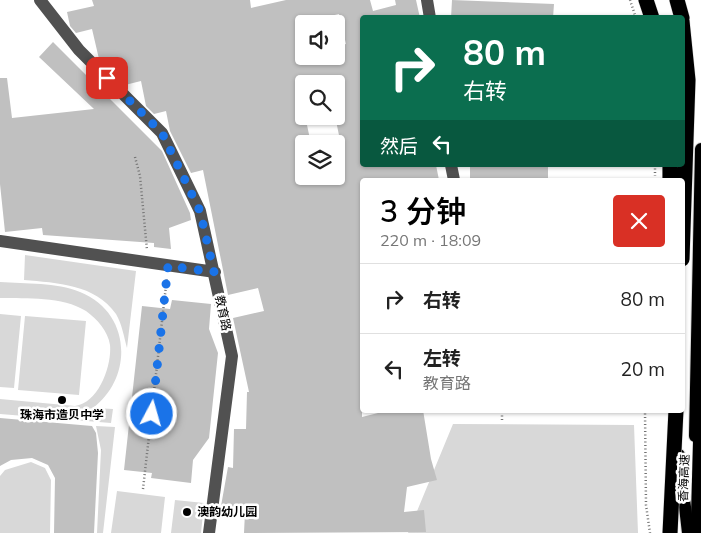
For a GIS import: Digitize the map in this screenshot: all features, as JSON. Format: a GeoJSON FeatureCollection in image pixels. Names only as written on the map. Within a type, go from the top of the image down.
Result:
{"type":"FeatureCollection","features":[{"type":"Feature","properties":{"kind":"highway"},"geometry":{"type":"LineString","coordinates":[[646,0],[651,15]]}},
{"type":"Feature","properties":{"kind":"highway"},"geometry":{"type":"LineString","coordinates":[[677,0],[681,15]]}},
{"type":"Feature","properties":{"kind":"highway"},"geometry":{"type":"LineString","coordinates":[[685,50],[688,80],[685,200]]}},
{"type":"Feature","properties":{"kind":"highway"},"geometry":{"type":"LineString","coordinates":[[670,533],[674,413]]}},
{"type":"Feature","properties":{"kind":"highway","name":"香海高速"},"geometry":{"type":"LineString","coordinates":[[698,533],[701,424]]}},
{"type":"Feature","properties":{"kind":"main road"},"geometry":{"type":"LineString","coordinates":[[693,533],[701,149]]}},
{"type":"Feature","properties":{"kind":"main road"},"geometry":{"type":"LineString","coordinates":[[674,413],[688,533]]}},
{"type":"Feature","properties":{"kind":"street","name":"教育路"},"geometry":{"type":"LineString","coordinates":[[40,0],[79,50],[162,133],[200,211],[232,356],[210,533]]}},
{"type":"Feature","properties":{"kind":"street"},"geometry":{"type":"LineString","coordinates":[[427,0],[430,15]]}},
{"type":"Feature","properties":{"kind":"street"},"geometry":{"type":"LineString","coordinates":[[0,241],[214,272]]}},
{"type":"Feature","properties":{"kind":"path"},"geometry":{"type":"LineString","coordinates":[[135,157],[140,176],[148,263]]}},
{"type":"Feature","properties":{"kind":"path"},"geometry":{"type":"LineString","coordinates":[[143,489],[168,266]]}},
{"type":"Feature","properties":{"kind":"path"},"geometry":{"type":"LineString","coordinates":[[502,413],[502,420]]}},
{"type":"Feature","properties":{"kind":"path"},"geometry":{"type":"LineString","coordinates":[[645,413],[646,505],[650,533]]}},
{"type":"Feature","properties":{"kind":"shaded area"},"geometry":{"type":"Polygon","coordinates":[[[25,255],[136,271],[127,348],[116,314],[97,296],[62,284],[24,280],[25,255]]]}},
{"type":"Feature","properties":{"kind":"shaded area"},"geometry":{"type":"Polygon","coordinates":[[[0,282],[61,286],[80,292],[97,301],[109,314],[117,329],[121,346],[120,363],[115,380],[106,395],[93,408],[113,409],[111,423],[0,414],[0,399],[75,406],[91,398],[97,391],[106,372],[109,363],[110,345],[104,330],[86,311],[77,306],[55,301],[0,298],[0,282]]]}},
{"type":"Feature","properties":{"kind":"shaded area"},"geometry":{"type":"Polygon","coordinates":[[[0,314],[21,316],[14,388],[0,387],[0,314]]]}},
{"type":"Feature","properties":{"kind":"shaded area"},"geometry":{"type":"Polygon","coordinates":[[[25,316],[86,321],[79,395],[18,390],[25,316]]]}},
{"type":"Feature","properties":{"kind":"shaded area"},"geometry":{"type":"Polygon","coordinates":[[[453,424],[634,425],[638,533],[408,533],[453,424]]]}},
{"type":"Feature","properties":{"kind":"shaded area"},"geometry":{"type":"Polygon","coordinates":[[[96,426],[115,427],[103,533],[97,533],[101,450],[96,426]]]}},
{"type":"Feature","properties":{"kind":"shaded area"},"geometry":{"type":"Polygon","coordinates":[[[31,462],[45,468],[51,480],[50,533],[0,533],[0,476],[5,470],[31,462]]]}},
{"type":"Feature","properties":{"kind":"shaded area"},"geometry":{"type":"Polygon","coordinates":[[[117,491],[165,497],[161,533],[111,533],[117,491]]]}},
{"type":"Feature","properties":{"kind":"shaded area"},"geometry":{"type":"Polygon","coordinates":[[[175,500],[204,503],[201,533],[171,533],[175,500]]]}},
{"type":"Feature","properties":{"kind":"building"},"geometry":{"type":"Polygon","coordinates":[[[92,0],[250,0],[251,8],[286,0],[370,0],[373,11],[396,5],[395,0],[416,0],[419,15],[360,15],[360,167],[436,167],[439,178],[360,178],[360,413],[362,413],[362,417],[378,413],[423,413],[431,459],[437,480],[407,487],[404,512],[424,510],[426,532],[244,533],[245,512],[221,506],[228,467],[233,468],[234,429],[246,429],[247,392],[249,392],[233,318],[264,311],[258,288],[228,295],[203,170],[191,173],[170,131],[166,111],[154,114],[146,106],[141,81],[125,85],[116,76],[112,57],[99,59],[92,29],[76,33],[70,26],[67,12],[94,6],[92,0]],[[295,75],[295,125],[307,125],[309,135],[295,135],[295,185],[345,185],[345,135],[339,135],[337,125],[345,125],[345,75],[295,75]]]}},
{"type":"Feature","properties":{"kind":"building"},"geometry":{"type":"Polygon","coordinates":[[[452,0],[554,4],[553,15],[451,15],[452,0]]]}},
{"type":"Feature","properties":{"kind":"building"},"geometry":{"type":"Polygon","coordinates":[[[53,42],[162,151],[190,213],[191,220],[169,228],[171,249],[154,247],[154,243],[43,235],[42,228],[5,232],[0,184],[0,78],[7,78],[12,118],[94,109],[39,57],[53,42]]]}},
{"type":"Feature","properties":{"kind":"building"},"geometry":{"type":"Polygon","coordinates":[[[470,167],[548,167],[548,178],[470,178],[470,167]]]}},
{"type":"Feature","properties":{"kind":"building"},"geometry":{"type":"Polygon","coordinates":[[[172,300],[211,304],[209,329],[218,353],[209,438],[193,460],[191,483],[151,478],[152,473],[124,470],[142,306],[170,309],[172,300]]]}},
{"type":"Feature","properties":{"kind":"building"},"geometry":{"type":"Polygon","coordinates":[[[0,418],[92,426],[96,433],[98,453],[94,533],[54,533],[55,478],[48,465],[32,458],[11,460],[0,466],[0,418]]]}},
{"type":"Feature","properties":{"kind":"place","name":"珠海市造贝中学"},"geometry":{"type":"Point","coordinates":[62,400]}},
{"type":"Feature","properties":{"kind":"place","name":"澳韵幼儿园"},"geometry":{"type":"Point","coordinates":[187,512]}},
{"type":"Feature","properties":{"kind":"route"},"geometry":{"type":"LineString","coordinates":[[107,78],[162,133],[200,211],[214,272],[168,266],[152,414]]}}]}
